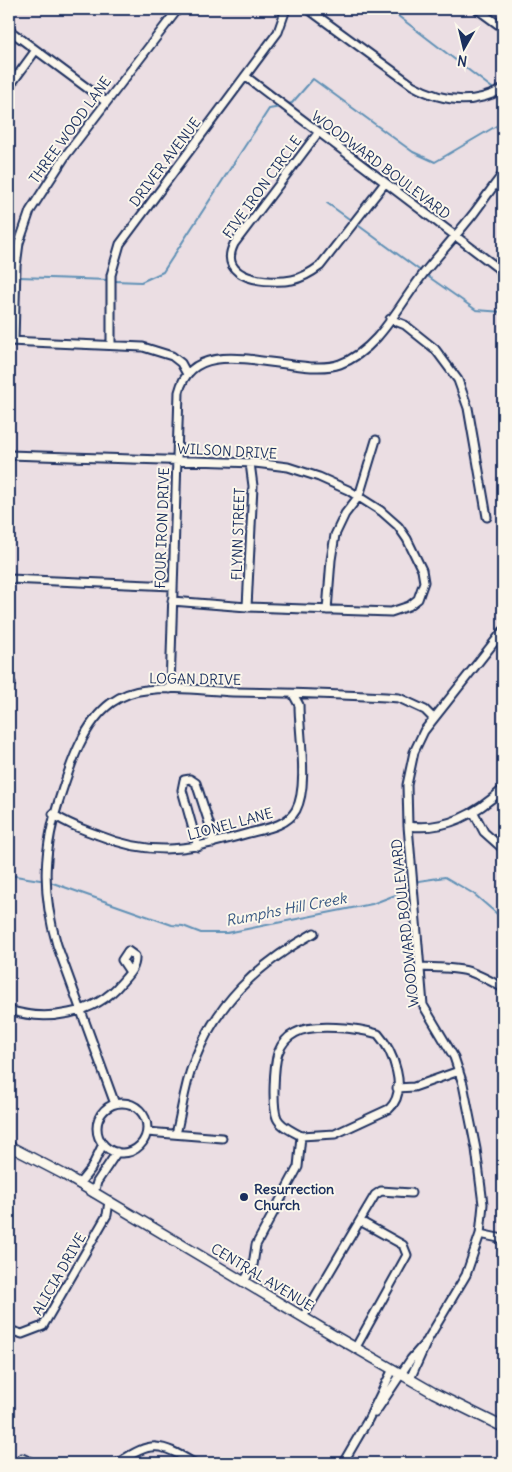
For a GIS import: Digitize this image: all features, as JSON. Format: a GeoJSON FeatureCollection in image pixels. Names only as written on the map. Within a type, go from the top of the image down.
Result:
{"type":"FeatureCollection","features":[{"type":"Feature","properties":{"kind":"street","name":"THREE WOOD LANE"},"geometry":{"type":"LineString","coordinates":[[11,341],[16,266],[24,227],[38,195],[106,102],[178,9]]}},
{"type":"Feature","properties":{"kind":"street","name":"DRIVER AVENUE"},"geometry":{"type":"LineString","coordinates":[[111,346],[111,275],[120,244],[278,32],[286,9]]}},
{"type":"Feature","properties":{"kind":"street"},"geometry":{"type":"LineString","coordinates":[[308,9],[412,85],[426,93],[462,101],[485,97],[503,89]]}},
{"type":"Feature","properties":{"kind":"street"},"geometry":{"type":"LineString","coordinates":[[477,9],[503,28]]}},
{"type":"Feature","properties":{"kind":"street"},"geometry":{"type":"LineString","coordinates":[[9,30],[106,102]]}},
{"type":"Feature","properties":{"kind":"street"},"geometry":{"type":"LineString","coordinates":[[9,87],[36,50]]}},
{"type":"Feature","properties":{"kind":"street","name":"WOODWARD BOULEVARD"},"geometry":{"type":"LineString","coordinates":[[245,76],[503,272]]}},
{"type":"Feature","properties":{"kind":"street","name":"FIVE IRON CIRCLE"},"geometry":{"type":"LineString","coordinates":[[318,133],[234,244],[230,256],[241,275],[252,280],[284,280],[300,278],[313,272],[320,266],[385,183]]}},
{"type":"Feature","properties":{"kind":"street"},"geometry":{"type":"LineString","coordinates":[[11,341],[144,347],[166,353],[181,363],[187,374],[204,362],[233,357],[301,367],[332,367],[364,352],[428,267],[456,236],[503,174]]}},
{"type":"Feature","properties":{"kind":"street"},"geometry":{"type":"LineString","coordinates":[[390,319],[405,325],[435,349],[458,380],[468,408],[487,517]]}},
{"type":"Feature","properties":{"kind":"street","name":"FOUR IRON DRIVE"},"geometry":{"type":"LineString","coordinates":[[170,689],[179,392],[187,374]]}},
{"type":"Feature","properties":{"kind":"street"},"geometry":{"type":"LineString","coordinates":[[327,610],[330,560],[335,535],[346,514],[359,496],[376,440]]}},
{"type":"Feature","properties":{"kind":"street","name":"WILSON DRIVE"},"geometry":{"type":"LineString","coordinates":[[9,455],[272,464],[304,471],[359,496],[387,515],[407,539],[423,576],[421,593],[409,606],[397,611],[247,607],[172,601]]}},
{"type":"Feature","properties":{"kind":"street","name":"FLYNN STREET"},"geometry":{"type":"LineString","coordinates":[[247,607],[253,486],[250,463]]}},
{"type":"Feature","properties":{"kind":"street"},"geometry":{"type":"LineString","coordinates":[[9,579],[173,586]]}},
{"type":"Feature","properties":{"kind":"street","name":"WOODWARD BOULEVARD"},"geometry":{"type":"LineString","coordinates":[[368,1420],[406,1376],[466,1275],[480,1234],[483,1204],[481,1185],[465,1093],[454,1057],[426,1012],[419,967],[408,826],[407,785],[409,768],[417,745],[433,718],[503,631]]}},
{"type":"Feature","properties":{"kind":"street","name":"LOGAN DRIVE"},"geometry":{"type":"LineString","coordinates":[[115,1104],[57,946],[47,905],[46,855],[53,814],[82,741],[99,714],[110,704],[130,694],[146,690],[170,689],[399,698],[417,705],[433,718]]}},
{"type":"Feature","properties":{"kind":"street","name":"LIONEL LANE"},"geometry":{"type":"LineString","coordinates":[[53,814],[74,826],[123,845],[171,850],[198,847],[268,828],[286,821],[294,813],[302,784],[299,705],[293,694]]}},
{"type":"Feature","properties":{"kind":"street"},"geometry":{"type":"LineString","coordinates":[[198,847],[182,790],[184,780],[190,779],[196,783],[210,826],[212,843]]}},
{"type":"Feature","properties":{"kind":"street"},"geometry":{"type":"LineString","coordinates":[[408,826],[442,824],[474,813],[503,790]]}},
{"type":"Feature","properties":{"kind":"street"},"geometry":{"type":"LineString","coordinates":[[474,813],[484,832],[503,849]]}},
{"type":"Feature","properties":{"kind":"street"},"geometry":{"type":"LineString","coordinates":[[176,1134],[193,1063],[216,1019],[243,983],[260,967],[284,949],[314,933]]}},
{"type":"Feature","properties":{"kind":"street"},"geometry":{"type":"LineString","coordinates":[[419,967],[447,967],[472,971],[503,988]]}},
{"type":"Feature","properties":{"kind":"street"},"geometry":{"type":"LineString","coordinates":[[9,1010],[44,1016],[80,1009],[105,999],[130,972]]}},
{"type":"Feature","properties":{"kind":"street"},"geometry":{"type":"LineString","coordinates":[[306,1028],[378,1034],[396,1068],[397,1088],[394,1105],[335,1134],[301,1136],[281,1123],[277,1117],[274,1101],[277,1057],[282,1044],[295,1032],[306,1028]]}},
{"type":"Feature","properties":{"kind":"street"},"geometry":{"type":"LineString","coordinates":[[397,1088],[414,1087],[459,1072]]}},
{"type":"Feature","properties":{"kind":"street"},"geometry":{"type":"LineString","coordinates":[[125,1103],[138,1108],[146,1119],[147,1132],[139,1147],[129,1152],[117,1152],[103,1144],[97,1132],[98,1119],[106,1108],[115,1104],[125,1103]]}},
{"type":"Feature","properties":{"kind":"street"},"geometry":{"type":"LineString","coordinates":[[147,1132],[222,1138]]}},
{"type":"Feature","properties":{"kind":"street"},"geometry":{"type":"LineString","coordinates":[[244,1282],[253,1265],[256,1245],[298,1166],[301,1136]]}},
{"type":"Feature","properties":{"kind":"street"},"geometry":{"type":"LineString","coordinates":[[79,1184],[91,1169],[103,1144]]}},
{"type":"Feature","properties":{"kind":"street","name":"CENTRAL AVENUE"},"geometry":{"type":"LineString","coordinates":[[9,1146],[109,1201],[393,1369],[503,1427]]}},
{"type":"Feature","properties":{"kind":"street"},"geometry":{"type":"LineString","coordinates":[[94,1193],[97,1182],[117,1152]]}},
{"type":"Feature","properties":{"kind":"street"},"geometry":{"type":"LineString","coordinates":[[303,1317],[378,1193],[411,1193]]}},
{"type":"Feature","properties":{"kind":"street","name":"ALICIA DRIVE"},"geometry":{"type":"LineString","coordinates":[[9,1330],[22,1334],[43,1326],[107,1215],[109,1201]]}},
{"type":"Feature","properties":{"kind":"street"},"geometry":{"type":"LineString","coordinates":[[356,1347],[407,1255],[403,1245],[360,1221]]}},
{"type":"Feature","properties":{"kind":"street"},"geometry":{"type":"LineString","coordinates":[[480,1234],[503,1239]]}},
{"type":"Feature","properties":{"kind":"street"},"geometry":{"type":"LineString","coordinates":[[343,1463],[368,1420],[393,1369]]}},
{"type":"Feature","properties":{"kind":"street"},"geometry":{"type":"LineString","coordinates":[[118,1463],[140,1449],[152,1446],[172,1450],[194,1463]]}},
{"type":"Feature","properties":{"kind":"street"},"geometry":{"type":"LineString","coordinates":[[22,1458],[33,1463]]}},
{"type":"Feature","properties":{"kind":"waterway"},"geometry":{"type":"LineString","coordinates":[[389,9],[496,91]]}},
{"type":"Feature","properties":{"kind":"waterway"},"geometry":{"type":"LineString","coordinates":[[288,104],[292,103],[313,79],[413,152],[435,162],[503,122]]}},
{"type":"Feature","properties":{"kind":"waterway"},"geometry":{"type":"LineString","coordinates":[[114,281],[141,282],[163,272],[269,109],[281,107]]}},
{"type":"Feature","properties":{"kind":"waterway"},"geometry":{"type":"LineString","coordinates":[[327,203],[352,221]]}},
{"type":"Feature","properties":{"kind":"waterway"},"geometry":{"type":"LineString","coordinates":[[355,223],[422,272]]}},
{"type":"Feature","properties":{"kind":"waterway"},"geometry":{"type":"LineString","coordinates":[[426,275],[476,310],[503,312]]}},
{"type":"Feature","properties":{"kind":"waterway"},"geometry":{"type":"LineString","coordinates":[[19,277],[109,280]]}},
{"type":"Feature","properties":{"kind":"waterway","name":"Rumphs Hill Creek"},"geometry":{"type":"LineString","coordinates":[[9,875],[40,880]]}},
{"type":"Feature","properties":{"kind":"waterway","name":"Rumphs Hill Creek"},"geometry":{"type":"LineString","coordinates":[[419,881],[445,877],[474,894],[503,919]]}},
{"type":"Feature","properties":{"kind":"waterway","name":"Rumphs Hill Creek"},"geometry":{"type":"LineString","coordinates":[[50,882],[172,925],[183,926],[201,933],[227,933],[372,904],[398,894],[408,883]]}},
{"type":"Feature","properties":{"kind":"place","name":"Resurrection Church"},"geometry":{"type":"Point","coordinates":[244,1197]}}]}
